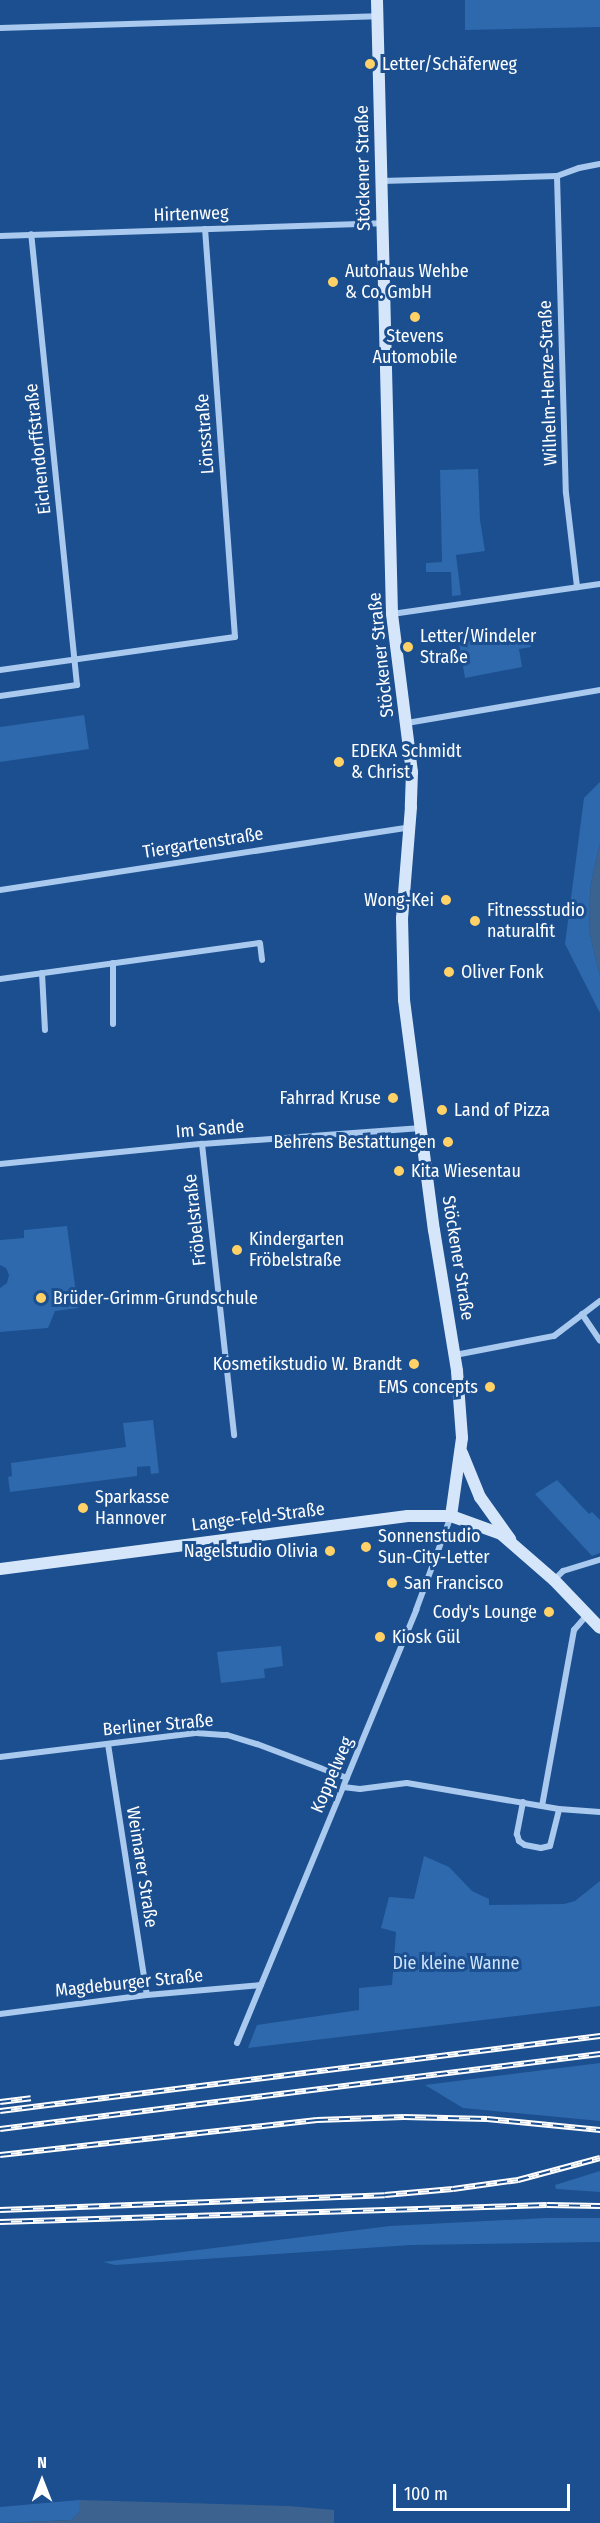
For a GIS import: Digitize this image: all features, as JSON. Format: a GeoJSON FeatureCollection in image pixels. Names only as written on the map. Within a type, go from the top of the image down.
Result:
{"type":"FeatureCollection","features":[{"type":"Feature","properties":{"kind":"main road","name":"Stöckener Straße"},"geometry":{"type":"LineString","coordinates":[[377,0],[392,614],[412,772],[401,945],[406,1029],[422,1128],[434,1230],[455,1355],[461,1417],[461,1450],[451,1516]]}},
{"type":"Feature","properties":{"kind":"main road"},"geometry":{"type":"LineString","coordinates":[[461,1450],[480,1497],[514,1545],[554,1580],[600,1628]]}},
{"type":"Feature","properties":{"kind":"main road","name":"Lange-Feld-Straße"},"geometry":{"type":"LineString","coordinates":[[0,1569],[408,1516],[451,1516],[490,1529],[514,1545]]}},
{"type":"Feature","properties":{"kind":"street"},"geometry":{"type":"LineString","coordinates":[[0,28],[377,16]]}},
{"type":"Feature","properties":{"kind":"street"},"geometry":{"type":"LineString","coordinates":[[381,181],[557,176],[600,164]]}},
{"type":"Feature","properties":{"kind":"street","name":"Wilhelm-Henze-Straße"},"geometry":{"type":"LineString","coordinates":[[557,176],[566,493],[577,587]]}},
{"type":"Feature","properties":{"kind":"street","name":"Hirtenweg"},"geometry":{"type":"LineString","coordinates":[[0,236],[382,223]]}},
{"type":"Feature","properties":{"kind":"street","name":"Lönsstraße"},"geometry":{"type":"LineString","coordinates":[[74,661],[235,637],[205,229]]}},
{"type":"Feature","properties":{"kind":"street","name":"Eichendorffstraße"},"geometry":{"type":"LineString","coordinates":[[0,696],[77,685],[31,234]]}},
{"type":"Feature","properties":{"kind":"street"},"geometry":{"type":"LineString","coordinates":[[392,614],[600,584]]}},
{"type":"Feature","properties":{"kind":"street"},"geometry":{"type":"LineString","coordinates":[[0,670],[74,661]]}},
{"type":"Feature","properties":{"kind":"street"},"geometry":{"type":"LineString","coordinates":[[407,723],[600,690]]}},
{"type":"Feature","properties":{"kind":"street","name":"Tiergartenstraße"},"geometry":{"type":"LineString","coordinates":[[0,890],[312,840],[410,827]]}},
{"type":"Feature","properties":{"kind":"street"},"geometry":{"type":"LineString","coordinates":[[0,979],[260,943],[262,960]]}},
{"type":"Feature","properties":{"kind":"street"},"geometry":{"type":"LineString","coordinates":[[113,963],[113,1024]]}},
{"type":"Feature","properties":{"kind":"street"},"geometry":{"type":"LineString","coordinates":[[42,973],[45,1030]]}},
{"type":"Feature","properties":{"kind":"street","name":"Im Sande"},"geometry":{"type":"LineString","coordinates":[[0,1164],[202,1144],[422,1128]]}},
{"type":"Feature","properties":{"kind":"street","name":"Fröbelstraße"},"geometry":{"type":"LineString","coordinates":[[202,1144],[234,1435]]}},
{"type":"Feature","properties":{"kind":"street"},"geometry":{"type":"LineString","coordinates":[[455,1355],[554,1336],[600,1301]]}},
{"type":"Feature","properties":{"kind":"street"},"geometry":{"type":"LineString","coordinates":[[582,1314],[600,1341]]}},
{"type":"Feature","properties":{"kind":"street","name":"Koppelweg"},"geometry":{"type":"LineString","coordinates":[[237,2043],[347,1778],[451,1516]]}},
{"type":"Feature","properties":{"kind":"street"},"geometry":{"type":"LineString","coordinates":[[554,1580],[563,1571],[600,1560]]}},
{"type":"Feature","properties":{"kind":"street"},"geometry":{"type":"LineString","coordinates":[[542,1806],[574,1630],[587,1614]]}},
{"type":"Feature","properties":{"kind":"street","name":"Berliner Straße"},"geometry":{"type":"LineString","coordinates":[[0,1757],[196,1733],[227,1735],[347,1778]]}},
{"type":"Feature","properties":{"kind":"street","name":"Weimarer Straße"},"geometry":{"type":"LineString","coordinates":[[108,1744],[147,1995]]}},
{"type":"Feature","properties":{"kind":"street"},"geometry":{"type":"LineString","coordinates":[[343,1787],[360,1789],[407,1783],[559,1809],[600,1812]]}},
{"type":"Feature","properties":{"kind":"street"},"geometry":{"type":"LineString","coordinates":[[523,1802],[517,1834],[519,1841],[525,1845],[541,1848],[550,1846],[559,1809]]}},
{"type":"Feature","properties":{"kind":"street","name":"Magdeburger Straße"},"geometry":{"type":"LineString","coordinates":[[0,2014],[147,1995],[261,1985]]}},
{"type":"Feature","properties":{"kind":"green space"},"geometry":{"type":"Polygon","coordinates":[[[465,0],[600,0],[600,27],[465,30],[465,0]]]}},
{"type":"Feature","properties":{"kind":"green space"},"geometry":{"type":"Polygon","coordinates":[[[478,469],[480,520],[485,551],[456,555],[461,595],[452,596],[451,572],[426,572],[426,563],[442,562],[440,470],[478,469]]]}},
{"type":"Feature","properties":{"kind":"green space"},"geometry":{"type":"Polygon","coordinates":[[[528,631],[531,647],[519,649],[522,667],[465,678],[459,643],[528,631]]]}},
{"type":"Feature","properties":{"kind":"green space"},"geometry":{"type":"Polygon","coordinates":[[[84,715],[89,749],[0,762],[0,727],[84,715]]]}},
{"type":"Feature","properties":{"kind":"green space"},"geometry":{"type":"Polygon","coordinates":[[[600,782],[600,843],[591,883],[589,908],[590,935],[600,976],[600,1013],[565,944],[584,798],[600,782]]]}},
{"type":"Feature","properties":{"kind":"green space"},"geometry":{"type":"Polygon","coordinates":[[[67,1226],[78,1308],[55,1311],[48,1328],[0,1332],[0,1288],[7,1283],[9,1275],[6,1268],[0,1265],[0,1240],[24,1238],[24,1230],[67,1226]]]}},
{"type":"Feature","properties":{"kind":"green space"},"geometry":{"type":"Polygon","coordinates":[[[153,1420],[159,1473],[151,1474],[150,1466],[137,1467],[137,1476],[10,1492],[8,1477],[12,1476],[11,1463],[126,1447],[123,1423],[153,1420]]]}},
{"type":"Feature","properties":{"kind":"green space"},"geometry":{"type":"Polygon","coordinates":[[[557,1480],[589,1514],[592,1512],[600,1520],[600,1553],[592,1556],[535,1494],[557,1480]]]}},
{"type":"Feature","properties":{"kind":"green space"},"geometry":{"type":"Polygon","coordinates":[[[281,1646],[283,1666],[264,1669],[265,1678],[221,1683],[217,1652],[281,1646]]]}},
{"type":"Feature","properties":{"kind":"green space","name":"Die kleine Wanne"},"geometry":{"type":"Polygon","coordinates":[[[424,1856],[449,1867],[472,1891],[489,1899],[489,1905],[564,1904],[575,1901],[600,1881],[600,2006],[248,2048],[257,2025],[359,2010],[359,1988],[392,1985],[396,1932],[381,1928],[389,1897],[414,1899],[424,1856]]]}},
{"type":"Feature","properties":{"kind":"green space"},"geometry":{"type":"Polygon","coordinates":[[[600,2063],[600,2121],[463,2108],[425,2085],[600,2063]]]}},
{"type":"Feature","properties":{"kind":"green space"},"geometry":{"type":"Polygon","coordinates":[[[600,2171],[600,2192],[556,2189],[555,2185],[600,2171]]]}},
{"type":"Feature","properties":{"kind":"green space"},"geometry":{"type":"Polygon","coordinates":[[[546,2218],[600,2218],[600,2242],[411,2245],[115,2265],[103,2262],[390,2226],[546,2218]]]}},
{"type":"Feature","properties":{"kind":"green space"},"geometry":{"type":"Polygon","coordinates":[[[79,2500],[79,2512],[72,2520],[0,2523],[0,2507],[79,2500]]]}},
{"type":"Feature","properties":{"kind":"shaded area"},"geometry":{"type":"Polygon","coordinates":[[[600,843],[600,976],[590,935],[589,908],[591,883],[600,843]]]}},
{"type":"Feature","properties":{"kind":"shaded area"},"geometry":{"type":"Polygon","coordinates":[[[79,2500],[289,2506],[334,2510],[334,2523],[0,2523],[72,2520],[79,2512],[79,2500]]]}},
{"type":"Feature","properties":{"kind":"railway"},"geometry":{"type":"LineString","coordinates":[[0,2111],[600,2036]]}},
{"type":"Feature","properties":{"kind":"railway"},"geometry":{"type":"LineString","coordinates":[[0,2129],[600,2054]]}},
{"type":"Feature","properties":{"kind":"railway"},"geometry":{"type":"LineString","coordinates":[[0,2102],[31,2098]]}},
{"type":"Feature","properties":{"kind":"railway"},"geometry":{"type":"LineString","coordinates":[[0,2155],[317,2120],[404,2117],[487,2119],[600,2130]]}},
{"type":"Feature","properties":{"kind":"railway"},"geometry":{"type":"LineString","coordinates":[[0,2210],[385,2195],[518,2180],[600,2158]]}},
{"type":"Feature","properties":{"kind":"railway"},"geometry":{"type":"LineString","coordinates":[[0,2222],[547,2205],[600,2206]]}},
{"type":"Feature","properties":{"kind":"place","name":"Letter/Schäferweg"},"geometry":{"type":"Point","coordinates":[370,64]}},
{"type":"Feature","properties":{"kind":"place","name":"Autohaus Wehbe & Co. GmbH"},"geometry":{"type":"Point","coordinates":[333,282]}},
{"type":"Feature","properties":{"kind":"place","name":"Stevens Automobile"},"geometry":{"type":"Point","coordinates":[415,317]}},
{"type":"Feature","properties":{"kind":"place","name":"Letter/Windeler Straße"},"geometry":{"type":"Point","coordinates":[408,647]}},
{"type":"Feature","properties":{"kind":"place","name":"EDEKA Schmidt & Christ"},"geometry":{"type":"Point","coordinates":[339,762]}},
{"type":"Feature","properties":{"kind":"place","name":"Wong-Kei"},"geometry":{"type":"Point","coordinates":[446,900]}},
{"type":"Feature","properties":{"kind":"place","name":"Fitnessstudio naturalfit"},"geometry":{"type":"Point","coordinates":[475,921]}},
{"type":"Feature","properties":{"kind":"place","name":"Oliver Fonk"},"geometry":{"type":"Point","coordinates":[449,972]}},
{"type":"Feature","properties":{"kind":"place","name":"Fahrrad Kruse"},"geometry":{"type":"Point","coordinates":[393,1098]}},
{"type":"Feature","properties":{"kind":"place","name":"Land of Pizza"},"geometry":{"type":"Point","coordinates":[442,1110]}},
{"type":"Feature","properties":{"kind":"place","name":"Behrens Bestattungen"},"geometry":{"type":"Point","coordinates":[448,1142]}},
{"type":"Feature","properties":{"kind":"place","name":"Kita Wiesentau"},"geometry":{"type":"Point","coordinates":[399,1171]}},
{"type":"Feature","properties":{"kind":"place","name":"Kindergarten Fröbelstraße"},"geometry":{"type":"Point","coordinates":[237,1250]}},
{"type":"Feature","properties":{"kind":"place","name":"Brüder-Grimm-Grundschule"},"geometry":{"type":"Point","coordinates":[41,1298]}},
{"type":"Feature","properties":{"kind":"place","name":"Kosmetikstudio W. Brandt"},"geometry":{"type":"Point","coordinates":[414,1364]}},
{"type":"Feature","properties":{"kind":"place","name":"EMS concepts"},"geometry":{"type":"Point","coordinates":[490,1387]}},
{"type":"Feature","properties":{"kind":"place","name":"Sparkasse Hannover"},"geometry":{"type":"Point","coordinates":[83,1508]}},
{"type":"Feature","properties":{"kind":"place","name":"Sonnenstudio Sun-City-Letter"},"geometry":{"type":"Point","coordinates":[366,1547]}},
{"type":"Feature","properties":{"kind":"place","name":"Nagelstudio Olivia"},"geometry":{"type":"Point","coordinates":[330,1551]}},
{"type":"Feature","properties":{"kind":"place","name":"San Francisco"},"geometry":{"type":"Point","coordinates":[392,1583]}},
{"type":"Feature","properties":{"kind":"place","name":"Cody's Lounge"},"geometry":{"type":"Point","coordinates":[549,1612]}},
{"type":"Feature","properties":{"kind":"place","name":"Kiosk Gül"},"geometry":{"type":"Point","coordinates":[380,1637]}}]}
